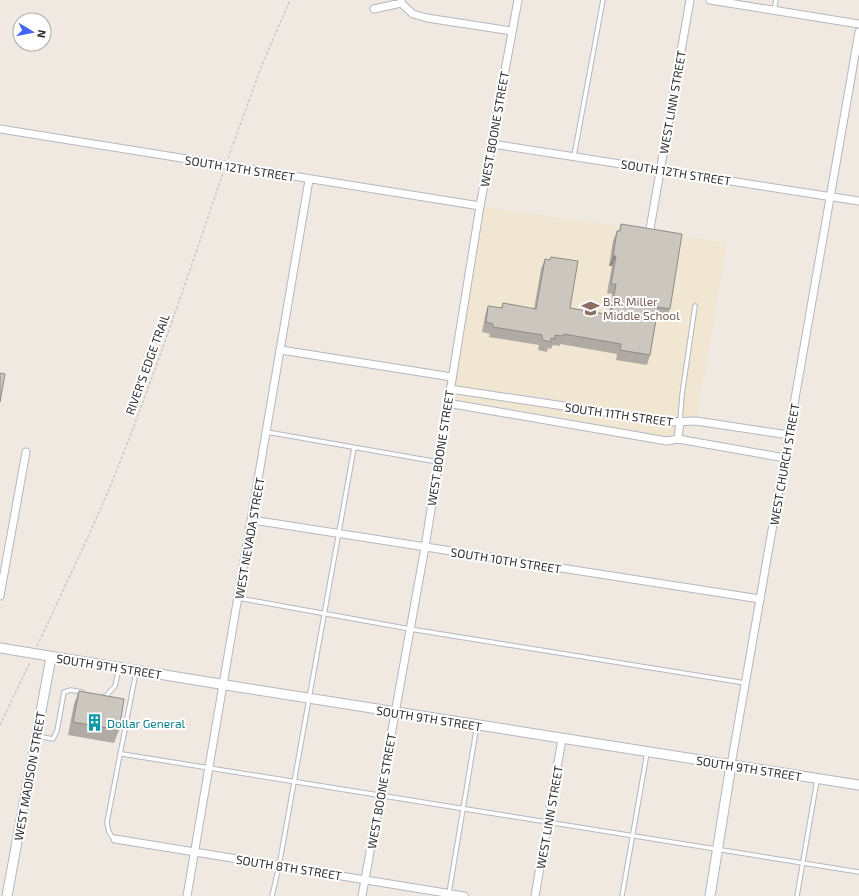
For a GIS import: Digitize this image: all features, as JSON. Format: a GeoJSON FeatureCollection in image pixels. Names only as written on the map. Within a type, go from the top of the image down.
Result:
{"type":"FeatureCollection","features":[{"type":"Feature","properties":{"kind":"main road","name":"SOUTH 9TH STREET"},"geometry":{"type":"LineString","coordinates":[[0,648],[562,739],[859,785]]}},
{"type":"Feature","properties":{"kind":"main road","name":"WEST MADISON STREET"},"geometry":{"type":"LineString","coordinates":[[7,896],[51,657]]}},
{"type":"Feature","properties":{"kind":"main road","name":"WEST CHURCH STREET"},"geometry":{"type":"LineString","coordinates":[[710,896],[731,765]]}},
{"type":"Feature","properties":{"kind":"street","name":"WEST BOONE STREET"},"geometry":{"type":"LineString","coordinates":[[362,896],[425,547],[447,403],[480,206],[518,0]]}},
{"type":"Feature","properties":{"kind":"street","name":"WEST LINN STREET"},"geometry":{"type":"LineString","coordinates":[[650,229],[690,0]]}},
{"type":"Feature","properties":{"kind":"street"},"geometry":{"type":"LineString","coordinates":[[710,0],[859,24]]}},
{"type":"Feature","properties":{"kind":"street"},"geometry":{"type":"LineString","coordinates":[[374,9],[401,1],[413,14],[427,18],[512,31]]}},
{"type":"Feature","properties":{"kind":"street","name":"WEST CHURCH STREET"},"geometry":{"type":"LineString","coordinates":[[731,765],[859,32]]}},
{"type":"Feature","properties":{"kind":"street","name":"SOUTH 12TH STREET"},"geometry":{"type":"LineString","coordinates":[[0,129],[309,180],[480,206]]}},
{"type":"Feature","properties":{"kind":"street","name":"SOUTH 12TH STREET"},"geometry":{"type":"LineString","coordinates":[[492,144],[859,201]]}},
{"type":"Feature","properties":{"kind":"street","name":"WEST NEVADA STREET"},"geometry":{"type":"LineString","coordinates":[[187,896],[309,180]]}},
{"type":"Feature","properties":{"kind":"street"},"geometry":{"type":"LineString","coordinates":[[281,350],[452,377]]}},
{"type":"Feature","properties":{"kind":"street","name":"SOUTH 11TH STREET"},"geometry":{"type":"LineString","coordinates":[[450,389],[671,422],[696,421],[789,435]]}},
{"type":"Feature","properties":{"kind":"street","name":"SOUTH 11TH STREET"},"geometry":{"type":"LineString","coordinates":[[447,403],[667,441],[678,439],[785,458]]}},
{"type":"Feature","properties":{"kind":"street"},"geometry":{"type":"LineString","coordinates":[[678,439],[680,422]]}},
{"type":"Feature","properties":{"kind":"street"},"geometry":{"type":"LineString","coordinates":[[0,596],[26,452]]}},
{"type":"Feature","properties":{"kind":"street","name":"SOUTH 10TH STREET"},"geometry":{"type":"LineString","coordinates":[[252,520],[760,600]]}},
{"type":"Feature","properties":{"kind":"street","name":"WEST LINN STREET"},"geometry":{"type":"LineString","coordinates":[[535,896],[562,739]]}},
{"type":"Feature","properties":{"kind":"street","name":"SOUTH 8TH STREET"},"geometry":{"type":"LineString","coordinates":[[115,839],[448,895],[464,896]]}},
{"type":"Feature","properties":{"kind":"lane"},"geometry":{"type":"LineString","coordinates":[[574,156],[603,0]]}},
{"type":"Feature","properties":{"kind":"lane"},"geometry":{"type":"LineString","coordinates":[[774,10],[776,0]]}},
{"type":"Feature","properties":{"kind":"lane"},"geometry":{"type":"LineString","coordinates":[[680,422],[682,395],[695,306]]}},
{"type":"Feature","properties":{"kind":"lane"},"geometry":{"type":"LineString","coordinates":[[267,432],[438,462]]}},
{"type":"Feature","properties":{"kind":"lane"},"geometry":{"type":"LineString","coordinates":[[272,896],[279,866],[354,448]]}},
{"type":"Feature","properties":{"kind":"lane"},"geometry":{"type":"LineString","coordinates":[[238,598],[410,629],[745,683]]}},
{"type":"Feature","properties":{"kind":"lane"},"geometry":{"type":"LineString","coordinates":[[100,695],[106,696],[115,686],[120,668]]}},
{"type":"Feature","properties":{"kind":"lane"},"geometry":{"type":"LineString","coordinates":[[115,839],[110,836],[108,822],[122,754],[136,671]]}},
{"type":"Feature","properties":{"kind":"lane"},"geometry":{"type":"LineString","coordinates":[[36,736],[53,739],[57,731],[64,692],[71,690],[88,693]]}},
{"type":"Feature","properties":{"kind":"lane"},"geometry":{"type":"LineString","coordinates":[[448,895],[477,725]]}},
{"type":"Feature","properties":{"kind":"lane"},"geometry":{"type":"LineString","coordinates":[[622,896],[647,752]]}},
{"type":"Feature","properties":{"kind":"lane"},"geometry":{"type":"LineString","coordinates":[[122,754],[859,872]]}},
{"type":"Feature","properties":{"kind":"lane"},"geometry":{"type":"LineString","coordinates":[[797,896],[817,779]]}},
{"type":"Feature","properties":{"kind":"path","name":"RIVER'S EDGE TRAIL"},"geometry":{"type":"LineString","coordinates":[[0,725],[88,539],[116,472],[169,330],[262,65],[290,0]]}},
{"type":"Feature","properties":{"kind":"shaded area","name":"B.R. Miller Middle School"},"geometry":{"type":"Polygon","coordinates":[[[480,206],[727,243],[696,421],[671,438],[448,398],[480,206]]]}},
{"type":"Feature","properties":{"kind":"building"},"geometry":{"type":"Polygon","coordinates":[[[621,224],[682,234],[670,309],[658,307],[650,355],[620,350],[621,344],[564,334],[563,336],[555,335],[555,339],[551,338],[551,342],[542,340],[542,335],[493,327],[493,324],[486,322],[488,306],[502,308],[503,303],[536,309],[545,259],[550,260],[551,257],[578,261],[570,308],[605,314],[605,317],[610,318],[616,284],[611,284],[616,256],[613,256],[617,231],[620,231],[621,224]]]}},
{"type":"Feature","properties":{"kind":"building"},"geometry":{"type":"Polygon","coordinates":[[[0,373],[5,374],[0,402],[0,373]]]}},
{"type":"Feature","properties":{"kind":"building"},"geometry":{"type":"Polygon","coordinates":[[[79,691],[124,699],[119,730],[73,722],[79,691]]]}},
{"type":"Feature","properties":{"kind":"place","name":"B.R. Miller Middle School"},"geometry":{"type":"Point","coordinates":[590,308]}},
{"type":"Feature","properties":{"kind":"place","name":"Dollar General"},"geometry":{"type":"Point","coordinates":[94,723]}}]}
